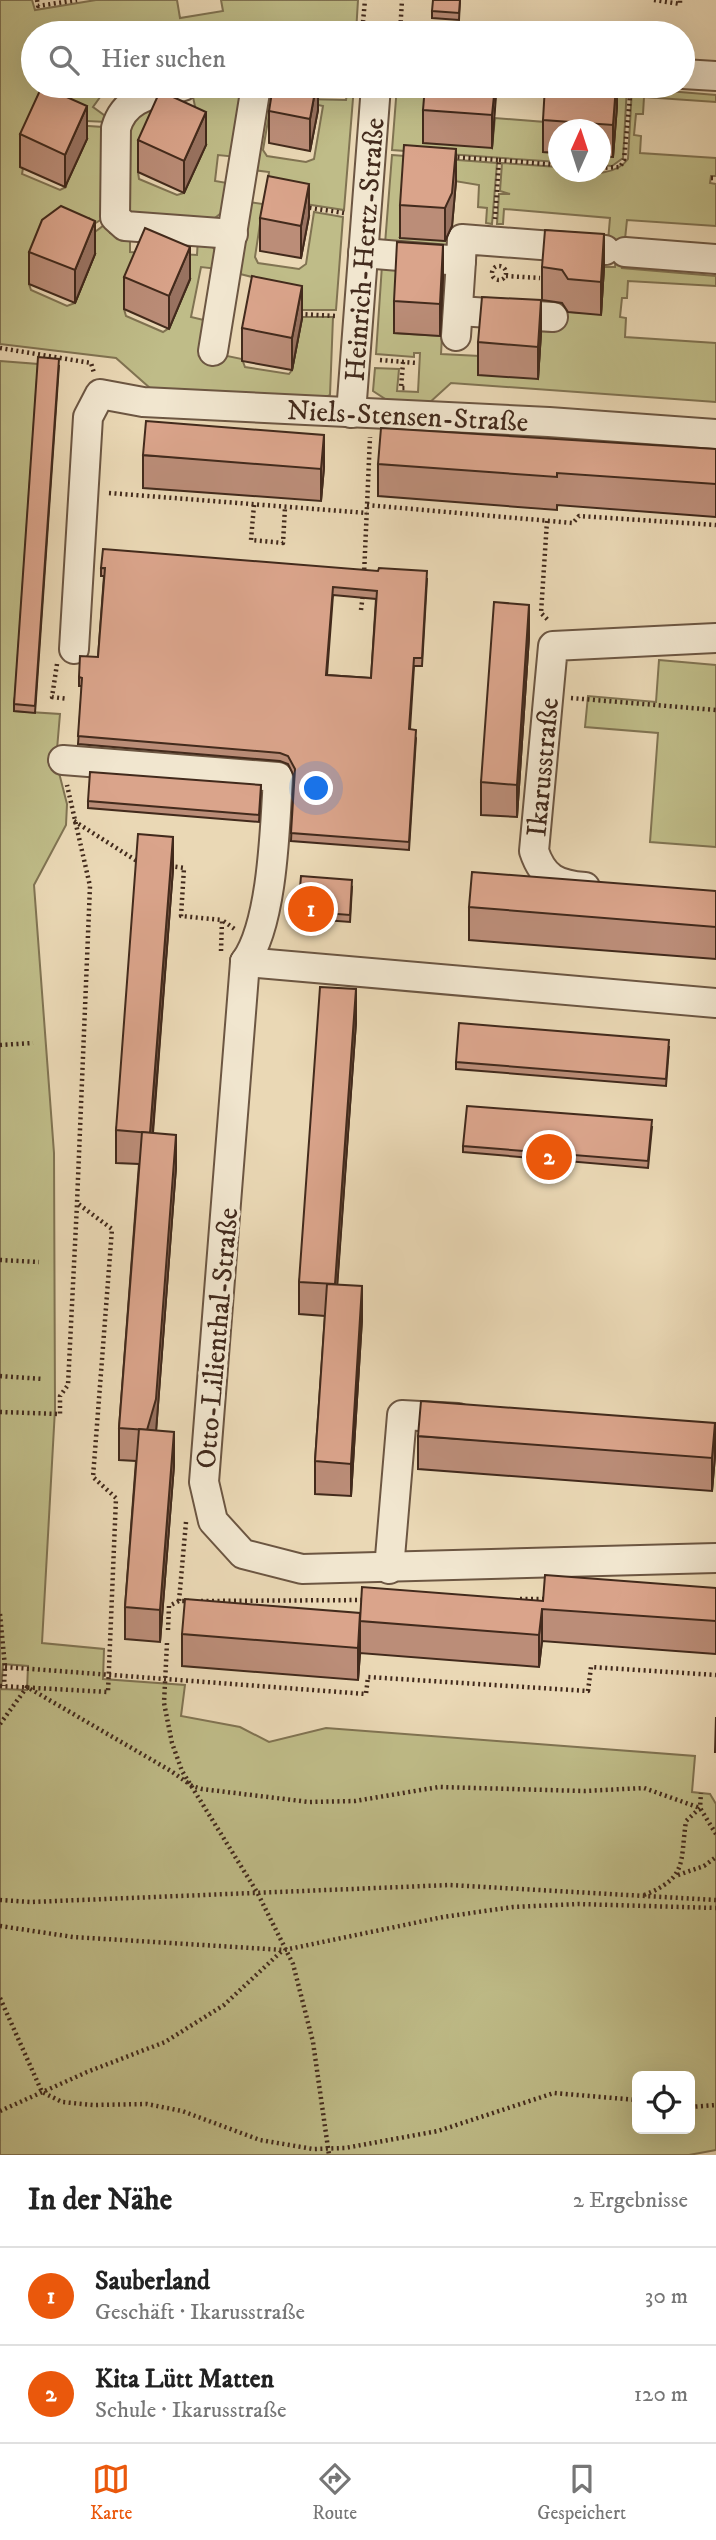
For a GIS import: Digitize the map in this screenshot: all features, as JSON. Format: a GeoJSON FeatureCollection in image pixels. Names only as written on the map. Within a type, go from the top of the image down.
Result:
{"type":"FeatureCollection","features":[{"type":"Feature","properties":{"kind":"street"},"geometry":{"type":"LineString","coordinates":[[695,75],[716,76]]}},
{"type":"Feature","properties":{"kind":"street"},"geometry":{"type":"LineString","coordinates":[[139,98],[120,114],[116,128],[114,217],[118,223],[125,226],[233,234]]}},
{"type":"Feature","properties":{"kind":"street"},"geometry":{"type":"LineString","coordinates":[[213,351],[254,98]]}},
{"type":"Feature","properties":{"kind":"street","name":"Heinrich-Hertz-Straße"},"geometry":{"type":"LineString","coordinates":[[361,414],[355,359],[375,98]]}},
{"type":"Feature","properties":{"kind":"street"},"geometry":{"type":"LineString","coordinates":[[553,317],[457,323],[462,239],[716,259]]}},
{"type":"Feature","properties":{"kind":"street"},"geometry":{"type":"LineString","coordinates":[[363,253],[461,261]]}},
{"type":"Feature","properties":{"kind":"street"},"geometry":{"type":"LineString","coordinates":[[64,658],[83,491],[88,417],[100,394]]}},
{"type":"Feature","properties":{"kind":"street","name":"Niels-Stensen-Straße"},"geometry":{"type":"LineString","coordinates":[[100,394],[144,402],[716,434]]}},
{"type":"Feature","properties":{"kind":"street"},"geometry":{"type":"LineString","coordinates":[[554,646],[716,638]]}},
{"type":"Feature","properties":{"kind":"street","name":"Ikarusstraße"},"geometry":{"type":"LineString","coordinates":[[554,646],[534,851],[540,869],[552,881],[572,886],[611,889]]}},
{"type":"Feature","properties":{"kind":"street","name":"Otto-Lilienthal-Straße"},"geometry":{"type":"LineString","coordinates":[[63,760],[278,777],[275,843],[241,957],[204,1482],[213,1521],[243,1554],[302,1569],[388,1569],[622,1559],[716,1558]]}},
{"type":"Feature","properties":{"kind":"street"},"geometry":{"type":"LineString","coordinates":[[241,957],[716,1003]]}},
{"type":"Feature","properties":{"kind":"street"},"geometry":{"type":"LineString","coordinates":[[388,1569],[401,1415],[483,1420]]}},
{"type":"Feature","properties":{"kind":"path"},"geometry":{"type":"LineString","coordinates":[[37,0],[38,6],[77,0]]}},
{"type":"Feature","properties":{"kind":"path"},"geometry":{"type":"LineString","coordinates":[[363,21],[365,0]]}},
{"type":"Feature","properties":{"kind":"path"},"geometry":{"type":"LineString","coordinates":[[401,21],[402,0]]}},
{"type":"Feature","properties":{"kind":"path"},"geometry":{"type":"LineString","coordinates":[[654,0],[680,4],[680,0]]}},
{"type":"Feature","properties":{"kind":"path"},"geometry":{"type":"LineString","coordinates":[[611,167],[620,167],[624,160],[630,98]]}},
{"type":"Feature","properties":{"kind":"path"},"geometry":{"type":"LineString","coordinates":[[448,156],[548,164]]}},
{"type":"Feature","properties":{"kind":"path"},"geometry":{"type":"LineString","coordinates":[[494,241],[499,160]]}},
{"type":"Feature","properties":{"kind":"path"},"geometry":{"type":"LineString","coordinates":[[301,207],[366,215]]}},
{"type":"Feature","properties":{"kind":"path"},"geometry":{"type":"LineString","coordinates":[[506,276],[540,278]]}},
{"type":"Feature","properties":{"kind":"path"},"geometry":{"type":"LineString","coordinates":[[292,314],[358,317]]}},
{"type":"Feature","properties":{"kind":"path"},"geometry":{"type":"LineString","coordinates":[[0,348],[91,363],[100,394]]}},
{"type":"Feature","properties":{"kind":"path"},"geometry":{"type":"LineString","coordinates":[[355,359],[417,363]]}},
{"type":"Feature","properties":{"kind":"path"},"geometry":{"type":"LineString","coordinates":[[402,362],[401,388],[416,389]]}},
{"type":"Feature","properties":{"kind":"path"},"geometry":{"type":"LineString","coordinates":[[361,414],[367,505],[361,610]]}},
{"type":"Feature","properties":{"kind":"path"},"geometry":{"type":"LineString","coordinates":[[83,491],[367,513]]}},
{"type":"Feature","properties":{"kind":"path"},"geometry":{"type":"LineString","coordinates":[[254,505],[251,540],[283,543],[285,507]]}},
{"type":"Feature","properties":{"kind":"path"},"geometry":{"type":"LineString","coordinates":[[367,505],[573,523],[579,516],[716,525]]}},
{"type":"Feature","properties":{"kind":"path"},"geometry":{"type":"LineString","coordinates":[[547,521],[541,613],[549,621],[554,646]]}},
{"type":"Feature","properties":{"kind":"path"},"geometry":{"type":"LineString","coordinates":[[64,658],[52,697],[68,699]]}},
{"type":"Feature","properties":{"kind":"path"},"geometry":{"type":"LineString","coordinates":[[549,696],[716,710]]}},
{"type":"Feature","properties":{"kind":"path"},"geometry":{"type":"LineString","coordinates":[[0,1412],[60,1415],[60,1396],[68,1385],[90,886],[73,820],[63,760]]}},
{"type":"Feature","properties":{"kind":"path"},"geometry":{"type":"LineString","coordinates":[[73,820],[139,863],[151,864]]}},
{"type":"Feature","properties":{"kind":"path"},"geometry":{"type":"LineString","coordinates":[[162,865],[184,868],[181,916],[222,920]]}},
{"type":"Feature","properties":{"kind":"path"},"geometry":{"type":"LineString","coordinates":[[222,920],[241,957]]}},
{"type":"Feature","properties":{"kind":"path"},"geometry":{"type":"LineString","coordinates":[[222,920],[241,957]]}},
{"type":"Feature","properties":{"kind":"path"},"geometry":{"type":"LineString","coordinates":[[0,1045],[33,1043]]}},
{"type":"Feature","properties":{"kind":"path"},"geometry":{"type":"LineString","coordinates":[[0,1614],[5,1667],[2,1686],[108,1692],[116,1498],[93,1477],[112,1229],[78,1203]]}},
{"type":"Feature","properties":{"kind":"path"},"geometry":{"type":"LineString","coordinates":[[0,1260],[39,1262]]}},
{"type":"Feature","properties":{"kind":"path"},"geometry":{"type":"LineString","coordinates":[[0,1376],[43,1379]]}},
{"type":"Feature","properties":{"kind":"path"},"geometry":{"type":"LineString","coordinates":[[179,1601],[187,1511]]}},
{"type":"Feature","properties":{"kind":"path"},"geometry":{"type":"LineString","coordinates":[[510,1600],[551,1599]]}},
{"type":"Feature","properties":{"kind":"path"},"geometry":{"type":"LineString","coordinates":[[168,1630],[169,1606],[179,1601],[372,1600]]}},
{"type":"Feature","properties":{"kind":"path"},"geometry":{"type":"LineString","coordinates":[[167,1643],[164,1703],[172,1743],[182,1771],[257,1892],[293,1964],[313,2042],[329,2152]]}},
{"type":"Feature","properties":{"kind":"path"},"geometry":{"type":"LineString","coordinates":[[5,1667],[366,1694],[368,1677],[588,1691],[591,1667],[716,1675]]}},
{"type":"Feature","properties":{"kind":"path"},"geometry":{"type":"LineString","coordinates":[[0,1724],[27,1687]]}},
{"type":"Feature","properties":{"kind":"path"},"geometry":{"type":"LineString","coordinates":[[27,1687],[192,1786],[309,1802],[355,1801],[439,1787],[584,1791],[644,1788],[700,1808]]}},
{"type":"Feature","properties":{"kind":"path"},"geometry":{"type":"LineString","coordinates":[[701,1793],[700,1808],[716,1834]]}},
{"type":"Feature","properties":{"kind":"path"},"geometry":{"type":"LineString","coordinates":[[678,1875],[683,1860],[686,1821],[700,1808]]}},
{"type":"Feature","properties":{"kind":"path"},"geometry":{"type":"LineString","coordinates":[[639,1896],[658,1889],[678,1875],[704,1866],[716,1857]]}},
{"type":"Feature","properties":{"kind":"path"},"geometry":{"type":"LineString","coordinates":[[0,1900],[55,1902],[450,1885],[716,1900]]}},
{"type":"Feature","properties":{"kind":"path"},"geometry":{"type":"LineString","coordinates":[[638,1904],[639,1896]]}},
{"type":"Feature","properties":{"kind":"path"},"geometry":{"type":"LineString","coordinates":[[0,1926],[73,1937],[284,1950],[477,1911],[565,1905],[638,1904],[716,1908]]}},
{"type":"Feature","properties":{"kind":"path"},"geometry":{"type":"LineString","coordinates":[[0,2110],[165,2042],[224,2005],[284,1950]]}},
{"type":"Feature","properties":{"kind":"path"},"geometry":{"type":"LineString","coordinates":[[0,1998],[42,2092],[62,2102],[93,2105],[147,2104],[182,2110],[260,2140],[329,2152],[438,2131],[554,2093],[632,2100]]}},
{"type":"Feature","properties":{"kind":"path"},"geometry":{"type":"LineString","coordinates":[[695,2107],[716,2105]]}},
{"type":"Feature","properties":{"kind":"shaded area"},"geometry":{"type":"Polygon","coordinates":[[[0,0],[32,0],[35,10],[96,0],[177,0],[180,18],[223,11],[221,0],[358,0],[357,21],[21,21],[21,98],[99,98],[93,107],[108,118],[107,122],[65,120],[23,168],[22,174],[60,190],[66,187],[74,125],[103,127],[107,216],[94,224],[89,218],[77,227],[29,284],[31,290],[67,306],[75,303],[95,254],[76,246],[107,223],[110,233],[130,234],[130,252],[175,254],[124,309],[126,316],[163,332],[169,328],[190,280],[180,254],[197,255],[198,238],[215,249],[218,263],[218,269],[201,267],[191,317],[208,321],[203,351],[242,359],[245,367],[289,374],[302,319],[291,317],[333,317],[330,395],[317,402],[159,396],[116,358],[0,344],[0,0]]]}},
{"type":"Feature","properties":{"kind":"shaded area"},"geometry":{"type":"Polygon","coordinates":[[[695,93],[716,95],[716,102],[658,98],[695,98],[695,93]]]}},
{"type":"Feature","properties":{"kind":"shaded area"},"geometry":{"type":"Polygon","coordinates":[[[193,98],[245,98],[237,157],[218,155],[215,181],[233,184],[230,206],[211,221],[129,216],[129,120],[161,101],[138,172],[139,179],[177,195],[184,193],[197,116],[193,98]]]}},
{"type":"Feature","properties":{"kind":"shaded area"},"geometry":{"type":"Polygon","coordinates":[[[272,98],[263,150],[267,156],[306,162],[314,159],[323,106],[304,102],[304,99],[353,98],[344,210],[266,198],[269,172],[253,170],[265,101],[272,98]]]}},
{"type":"Feature","properties":{"kind":"shaded area"},"geometry":{"type":"Polygon","coordinates":[[[396,98],[440,98],[492,148],[495,118],[545,122],[543,152],[548,152],[548,161],[392,150],[396,98]]]}},
{"type":"Feature","properties":{"kind":"shaded area"},"geometry":{"type":"Polygon","coordinates":[[[614,98],[626,98],[623,158],[611,166],[614,98]]]}},
{"type":"Feature","properties":{"kind":"shaded area"},"geometry":{"type":"Polygon","coordinates":[[[631,98],[644,98],[643,114],[636,114],[634,135],[641,136],[640,153],[716,158],[716,176],[711,176],[710,183],[716,184],[716,226],[627,220],[622,268],[716,276],[716,286],[628,281],[627,298],[622,298],[620,317],[626,318],[625,337],[716,343],[716,402],[451,383],[428,404],[390,402],[373,391],[375,368],[399,369],[397,391],[418,392],[420,353],[414,353],[414,357],[376,354],[382,265],[444,272],[446,278],[397,274],[394,333],[442,336],[441,354],[480,356],[538,379],[541,331],[554,332],[555,311],[601,314],[604,267],[615,267],[616,254],[607,253],[610,218],[504,209],[503,224],[497,224],[499,194],[510,194],[500,191],[502,163],[548,166],[548,182],[611,182],[611,170],[628,159],[631,98]]]}},
{"type":"Feature","properties":{"kind":"shaded area"},"geometry":{"type":"Polygon","coordinates":[[[392,155],[497,163],[492,224],[486,223],[487,208],[478,207],[479,185],[455,181],[400,237],[449,241],[446,246],[385,244],[392,155]]]}},
{"type":"Feature","properties":{"kind":"shaded area"},"geometry":{"type":"Polygon","coordinates":[[[248,202],[263,204],[255,257],[258,263],[299,269],[306,264],[314,212],[343,217],[336,310],[292,310],[252,277],[236,273],[248,202]]]}},
{"type":"Feature","properties":{"kind":"shaded area"},"geometry":{"type":"Polygon","coordinates":[[[0,361],[38,364],[14,711],[60,714],[56,761],[67,804],[66,825],[34,885],[54,1153],[55,1409],[42,1643],[104,1649],[103,1679],[185,1685],[181,1716],[240,1727],[269,1742],[326,1728],[695,1756],[692,1792],[710,1794],[716,1804],[716,2150],[689,2155],[0,2155],[0,361]],[[3,1664],[1,1689],[27,1690],[28,1666],[3,1664]]]}},
{"type":"Feature","properties":{"kind":"shaded area"},"geometry":{"type":"Polygon","coordinates":[[[659,660],[716,665],[716,847],[650,842],[658,733],[585,727],[588,696],[656,702],[659,660]]]}},
{"type":"Feature","properties":{"kind":"building"},"geometry":{"type":"Polygon","coordinates":[[[433,0],[460,0],[459,13],[432,11],[433,0]]]}},
{"type":"Feature","properties":{"kind":"building"},"geometry":{"type":"Polygon","coordinates":[[[36,98],[69,98],[87,106],[65,155],[20,134],[36,98]]]}},
{"type":"Feature","properties":{"kind":"building"},"geometry":{"type":"Polygon","coordinates":[[[157,98],[175,98],[206,112],[184,161],[138,140],[157,98]]]}},
{"type":"Feature","properties":{"kind":"building"},"geometry":{"type":"Polygon","coordinates":[[[271,98],[314,98],[310,119],[269,111],[271,98]]]}},
{"type":"Feature","properties":{"kind":"building"},"geometry":{"type":"Polygon","coordinates":[[[424,98],[494,98],[492,115],[423,110],[424,98]]]}},
{"type":"Feature","properties":{"kind":"building"},"geometry":{"type":"Polygon","coordinates":[[[544,98],[615,98],[613,125],[611,119],[543,120],[544,98]]]}},
{"type":"Feature","properties":{"kind":"building"},"geometry":{"type":"Polygon","coordinates":[[[404,145],[456,149],[452,193],[445,208],[400,205],[404,145]]]}},
{"type":"Feature","properties":{"kind":"building"},"geometry":{"type":"Polygon","coordinates":[[[268,176],[309,184],[301,226],[260,218],[268,176]]]}},
{"type":"Feature","properties":{"kind":"building"},"geometry":{"type":"Polygon","coordinates":[[[61,206],[95,221],[75,270],[29,252],[42,220],[61,206]]]}},
{"type":"Feature","properties":{"kind":"building"},"geometry":{"type":"Polygon","coordinates":[[[145,228],[190,247],[169,296],[124,277],[145,228]]]}},
{"type":"Feature","properties":{"kind":"building"},"geometry":{"type":"Polygon","coordinates":[[[545,230],[604,234],[601,282],[568,279],[562,270],[542,267],[545,230]]]}},
{"type":"Feature","properties":{"kind":"building"},"geometry":{"type":"Polygon","coordinates":[[[397,242],[443,245],[440,304],[394,301],[397,242]]]}},
{"type":"Feature","properties":{"kind":"building"},"geometry":{"type":"Polygon","coordinates":[[[252,276],[302,286],[292,338],[242,328],[252,276]]]}},
{"type":"Feature","properties":{"kind":"building"},"geometry":{"type":"Polygon","coordinates":[[[482,297],[541,300],[538,347],[478,342],[482,297]]]}},
{"type":"Feature","properties":{"kind":"building"},"geometry":{"type":"Polygon","coordinates":[[[38,357],[59,359],[35,706],[14,704],[38,357]]]}},
{"type":"Feature","properties":{"kind":"building"},"geometry":{"type":"Polygon","coordinates":[[[146,421],[324,435],[321,469],[143,455],[146,421]]]}},
{"type":"Feature","properties":{"kind":"building"},"geometry":{"type":"Polygon","coordinates":[[[381,428],[716,449],[716,484],[557,473],[557,477],[378,464],[381,428]]]}},
{"type":"Feature","properties":{"kind":"building"},"geometry":{"type":"Polygon","coordinates":[[[103,549],[378,571],[379,568],[427,571],[422,658],[414,658],[409,729],[416,730],[409,842],[291,833],[295,769],[288,756],[280,753],[78,736],[82,678],[79,677],[80,656],[98,657],[105,568],[101,568],[103,549]],[[333,587],[326,675],[371,678],[377,591],[333,587]]]}},
{"type":"Feature","properties":{"kind":"building"},"geometry":{"type":"Polygon","coordinates":[[[494,602],[529,605],[517,785],[481,782],[494,602]]]}},
{"type":"Feature","properties":{"kind":"building"},"geometry":{"type":"Polygon","coordinates":[[[90,772],[261,785],[259,815],[88,801],[90,772]]]}},
{"type":"Feature","properties":{"kind":"building"},"geometry":{"type":"Polygon","coordinates":[[[138,834],[173,837],[150,1133],[116,1130],[138,834]]]}},
{"type":"Feature","properties":{"kind":"building"},"geometry":{"type":"Polygon","coordinates":[[[472,872],[716,891],[716,927],[469,907],[472,872]]]}},
{"type":"Feature","properties":{"kind":"building"},"geometry":{"type":"Polygon","coordinates":[[[301,876],[352,880],[350,915],[298,911],[301,876]]]}},
{"type":"Feature","properties":{"kind":"building"},"geometry":{"type":"Polygon","coordinates":[[[320,987],[356,989],[335,1284],[299,1282],[320,987]]]}},
{"type":"Feature","properties":{"kind":"building"},"geometry":{"type":"Polygon","coordinates":[[[459,1023],[669,1040],[666,1079],[456,1062],[459,1023]]]}},
{"type":"Feature","properties":{"kind":"building"},"geometry":{"type":"Polygon","coordinates":[[[467,1106],[652,1120],[648,1161],[463,1146],[467,1106]]]}},
{"type":"Feature","properties":{"kind":"building"},"geometry":{"type":"Polygon","coordinates":[[[142,1132],[176,1135],[156,1399],[147,1430],[119,1428],[142,1132]]]}},
{"type":"Feature","properties":{"kind":"building"},"geometry":{"type":"Polygon","coordinates":[[[327,1284],[362,1286],[351,1464],[315,1461],[327,1284]]]}},
{"type":"Feature","properties":{"kind":"building"},"geometry":{"type":"Polygon","coordinates":[[[421,1401],[715,1423],[712,1458],[418,1436],[421,1401]]]}},
{"type":"Feature","properties":{"kind":"building"},"geometry":{"type":"Polygon","coordinates":[[[139,1429],[174,1432],[160,1610],[125,1607],[139,1429]]]}},
{"type":"Feature","properties":{"kind":"building"},"geometry":{"type":"Polygon","coordinates":[[[545,1575],[716,1588],[716,1621],[542,1609],[539,1635],[360,1621],[362,1587],[543,1601],[545,1575]]]}},
{"type":"Feature","properties":{"kind":"building"},"geometry":{"type":"Polygon","coordinates":[[[185,1599],[360,1613],[358,1648],[182,1634],[185,1599]]]}},
{"type":"Feature","properties":{"kind":"place","name":"Sauberland"},"geometry":{"type":"Point","coordinates":[311,909]}},
{"type":"Feature","properties":{"kind":"place","name":"Kita Lütt Matten"},"geometry":{"type":"Point","coordinates":[549,1157]}}]}
